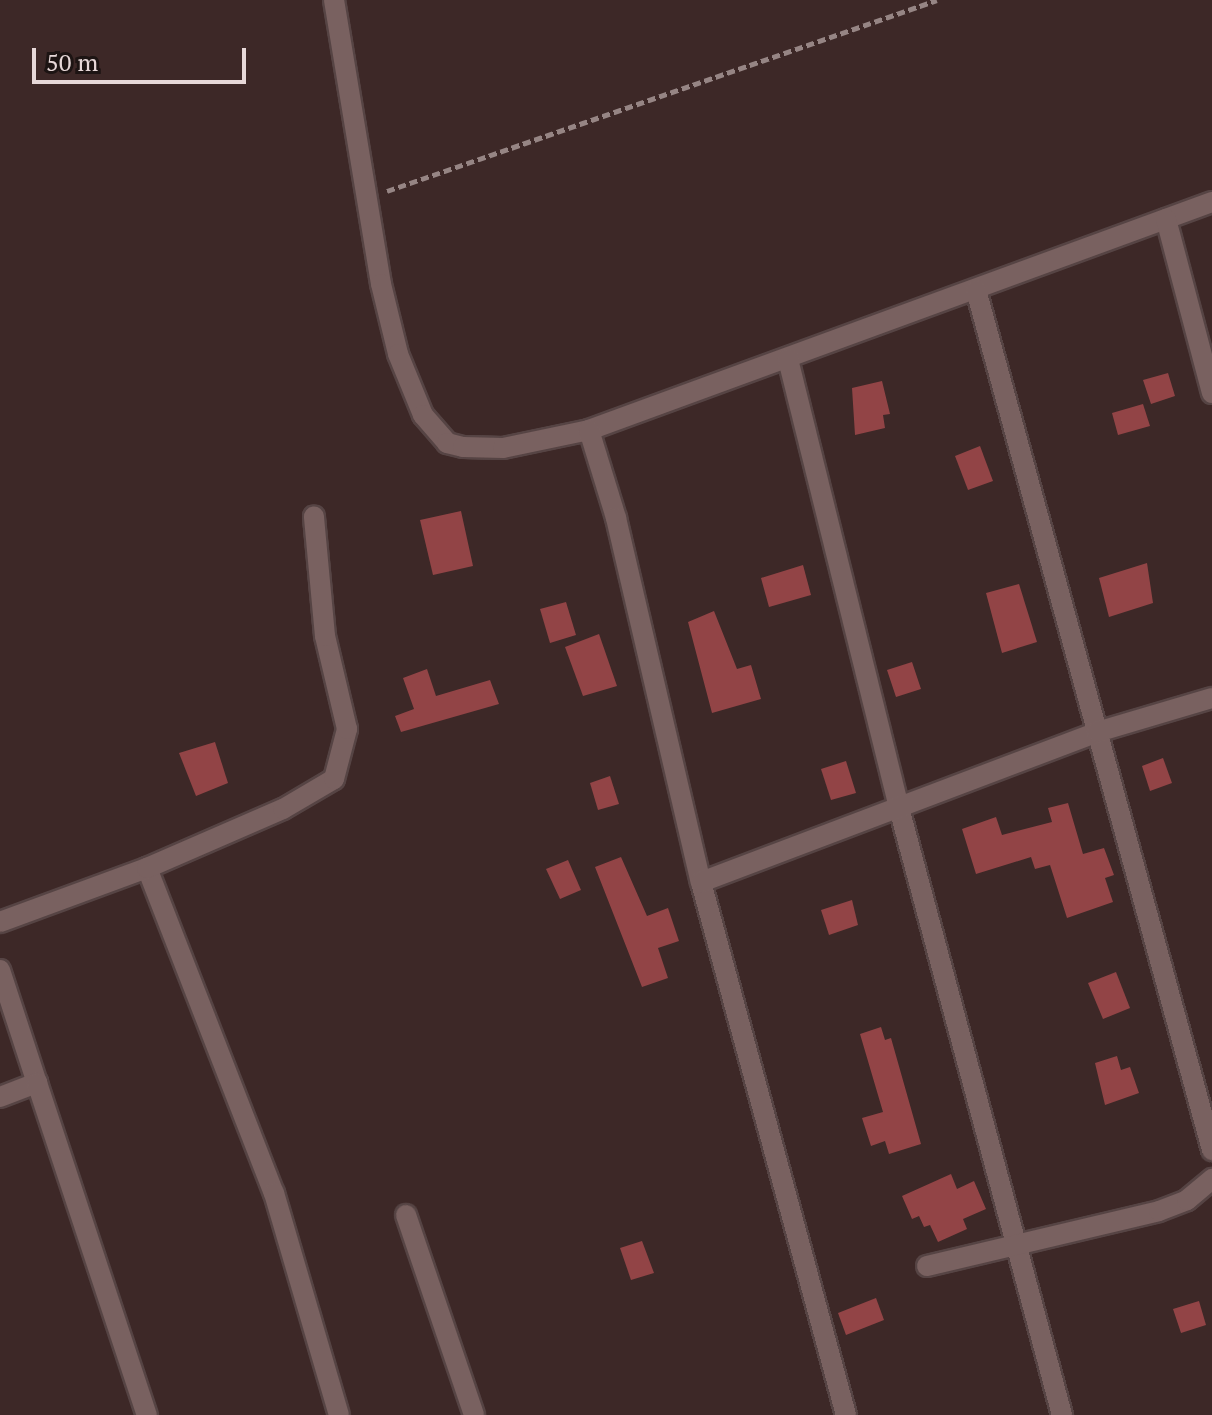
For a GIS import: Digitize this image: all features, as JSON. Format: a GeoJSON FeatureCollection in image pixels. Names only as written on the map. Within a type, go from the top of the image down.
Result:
{"type":"FeatureCollection","features":[{"type":"Feature","properties":{"kind":"street"},"geometry":{"type":"LineString","coordinates":[[334,0],[367,198],[398,354],[411,395],[434,430],[447,443],[475,450],[589,430],[1212,202]]}},
{"type":"Feature","properties":{"kind":"street"},"geometry":{"type":"LineString","coordinates":[[1166,219],[1212,393]]}},
{"type":"Feature","properties":{"kind":"street"},"geometry":{"type":"LineString","coordinates":[[976,290],[1212,1150]]}},
{"type":"Feature","properties":{"kind":"street"},"geometry":{"type":"LineString","coordinates":[[788,359],[899,808],[1062,1415]]}},
{"type":"Feature","properties":{"kind":"street"},"geometry":{"type":"LineString","coordinates":[[589,430],[616,518],[701,882],[846,1415]]}},
{"type":"Feature","properties":{"kind":"street"},"geometry":{"type":"LineString","coordinates":[[0,922],[147,868],[283,809],[334,779],[347,729],[325,636],[314,517]]}},
{"type":"Feature","properties":{"kind":"street"},"geometry":{"type":"LineString","coordinates":[[701,882],[1097,732],[1212,698]]}},
{"type":"Feature","properties":{"kind":"street"},"geometry":{"type":"LineString","coordinates":[[147,868],[274,1193],[339,1415]]}},
{"type":"Feature","properties":{"kind":"street"},"geometry":{"type":"LineString","coordinates":[[0,970],[147,1415]]}},
{"type":"Feature","properties":{"kind":"street"},"geometry":{"type":"LineString","coordinates":[[0,1097],[37,1083]]}},
{"type":"Feature","properties":{"kind":"street"},"geometry":{"type":"LineString","coordinates":[[927,1266],[1016,1247],[1174,1205],[1212,1179]]}},
{"type":"Feature","properties":{"kind":"street"},"geometry":{"type":"LineString","coordinates":[[406,1215],[474,1415]]}},
{"type":"Feature","properties":{"kind":"path"},"geometry":{"type":"LineString","coordinates":[[367,198],[937,0]]}},
{"type":"Feature","properties":{"kind":"building"},"geometry":{"type":"Polygon","coordinates":[[[1168,373],[1175,396],[1151,404],[1143,380],[1168,373]]]}},
{"type":"Feature","properties":{"kind":"building"},"geometry":{"type":"Polygon","coordinates":[[[882,381],[890,414],[883,415],[885,428],[855,435],[852,388],[882,381]]]}},
{"type":"Feature","properties":{"kind":"building"},"geometry":{"type":"Polygon","coordinates":[[[1143,404],[1150,426],[1118,435],[1112,413],[1143,404]]]}},
{"type":"Feature","properties":{"kind":"building"},"geometry":{"type":"Polygon","coordinates":[[[980,446],[993,481],[968,490],[955,456],[980,446]]]}},
{"type":"Feature","properties":{"kind":"building"},"geometry":{"type":"Polygon","coordinates":[[[461,511],[473,566],[433,575],[420,520],[461,511]]]}},
{"type":"Feature","properties":{"kind":"building"},"geometry":{"type":"Polygon","coordinates":[[[1147,563],[1153,603],[1109,617],[1099,578],[1147,563]]]}},
{"type":"Feature","properties":{"kind":"building"},"geometry":{"type":"Polygon","coordinates":[[[803,565],[811,595],[769,607],[761,578],[803,565]]]}},
{"type":"Feature","properties":{"kind":"building"},"geometry":{"type":"Polygon","coordinates":[[[1019,584],[1037,642],[1002,653],[986,593],[1019,584]]]}},
{"type":"Feature","properties":{"kind":"building"},"geometry":{"type":"Polygon","coordinates":[[[566,602],[576,635],[550,643],[540,609],[566,602]]]}},
{"type":"Feature","properties":{"kind":"building"},"geometry":{"type":"Polygon","coordinates":[[[714,611],[737,669],[751,665],[761,699],[712,713],[688,622],[714,611]]]}},
{"type":"Feature","properties":{"kind":"building"},"geometry":{"type":"Polygon","coordinates":[[[599,634],[617,686],[583,696],[565,647],[599,634]]]}},
{"type":"Feature","properties":{"kind":"building"},"geometry":{"type":"Polygon","coordinates":[[[912,662],[921,689],[896,697],[887,670],[912,662]]]}},
{"type":"Feature","properties":{"kind":"building"},"geometry":{"type":"Polygon","coordinates":[[[427,669],[436,696],[490,680],[499,704],[401,732],[395,716],[414,709],[403,678],[427,669]]]}},
{"type":"Feature","properties":{"kind":"building"},"geometry":{"type":"Polygon","coordinates":[[[215,742],[228,783],[196,796],[179,753],[215,742]]]}},
{"type":"Feature","properties":{"kind":"building"},"geometry":{"type":"Polygon","coordinates":[[[1163,758],[1172,783],[1150,791],[1142,766],[1163,758]]]}},
{"type":"Feature","properties":{"kind":"building"},"geometry":{"type":"Polygon","coordinates":[[[846,761],[856,793],[831,800],[821,769],[846,761]]]}},
{"type":"Feature","properties":{"kind":"building"},"geometry":{"type":"Polygon","coordinates":[[[610,776],[619,804],[598,810],[590,783],[610,776]]]}},
{"type":"Feature","properties":{"kind":"building"},"geometry":{"type":"Polygon","coordinates":[[[1068,803],[1083,854],[1104,848],[1114,875],[1105,878],[1113,902],[1067,918],[1050,865],[1035,869],[1031,857],[976,874],[962,829],[996,817],[1002,835],[1052,822],[1048,808],[1068,803]]]}},
{"type":"Feature","properties":{"kind":"building"},"geometry":{"type":"Polygon","coordinates":[[[621,857],[647,916],[668,908],[679,941],[658,948],[668,978],[642,987],[595,867],[621,857]]]}},
{"type":"Feature","properties":{"kind":"building"},"geometry":{"type":"Polygon","coordinates":[[[568,860],[581,890],[560,899],[546,869],[568,860]]]}},
{"type":"Feature","properties":{"kind":"building"},"geometry":{"type":"Polygon","coordinates":[[[852,900],[858,925],[829,935],[821,910],[852,900]]]}},
{"type":"Feature","properties":{"kind":"building"},"geometry":{"type":"Polygon","coordinates":[[[1116,972],[1130,1008],[1103,1019],[1088,983],[1116,972]]]}},
{"type":"Feature","properties":{"kind":"building"},"geometry":{"type":"Polygon","coordinates":[[[881,1027],[885,1040],[891,1038],[921,1144],[889,1154],[885,1141],[871,1146],[862,1118],[883,1112],[860,1034],[881,1027]]]}},
{"type":"Feature","properties":{"kind":"building"},"geometry":{"type":"Polygon","coordinates":[[[1117,1056],[1121,1070],[1130,1067],[1139,1093],[1105,1105],[1095,1063],[1117,1056]]]}},
{"type":"Feature","properties":{"kind":"building"},"geometry":{"type":"Polygon","coordinates":[[[951,1174],[957,1189],[974,1181],[986,1209],[963,1219],[967,1229],[938,1242],[930,1225],[924,1227],[919,1216],[912,1219],[902,1196],[951,1174]]]}},
{"type":"Feature","properties":{"kind":"building"},"geometry":{"type":"Polygon","coordinates":[[[642,1241],[654,1273],[631,1280],[620,1248],[642,1241]]]}},
{"type":"Feature","properties":{"kind":"building"},"geometry":{"type":"Polygon","coordinates":[[[876,1298],[884,1320],[846,1335],[838,1313],[876,1298]]]}},
{"type":"Feature","properties":{"kind":"building"},"geometry":{"type":"Polygon","coordinates":[[[1199,1301],[1206,1325],[1181,1333],[1173,1309],[1199,1301]]]}}]}
